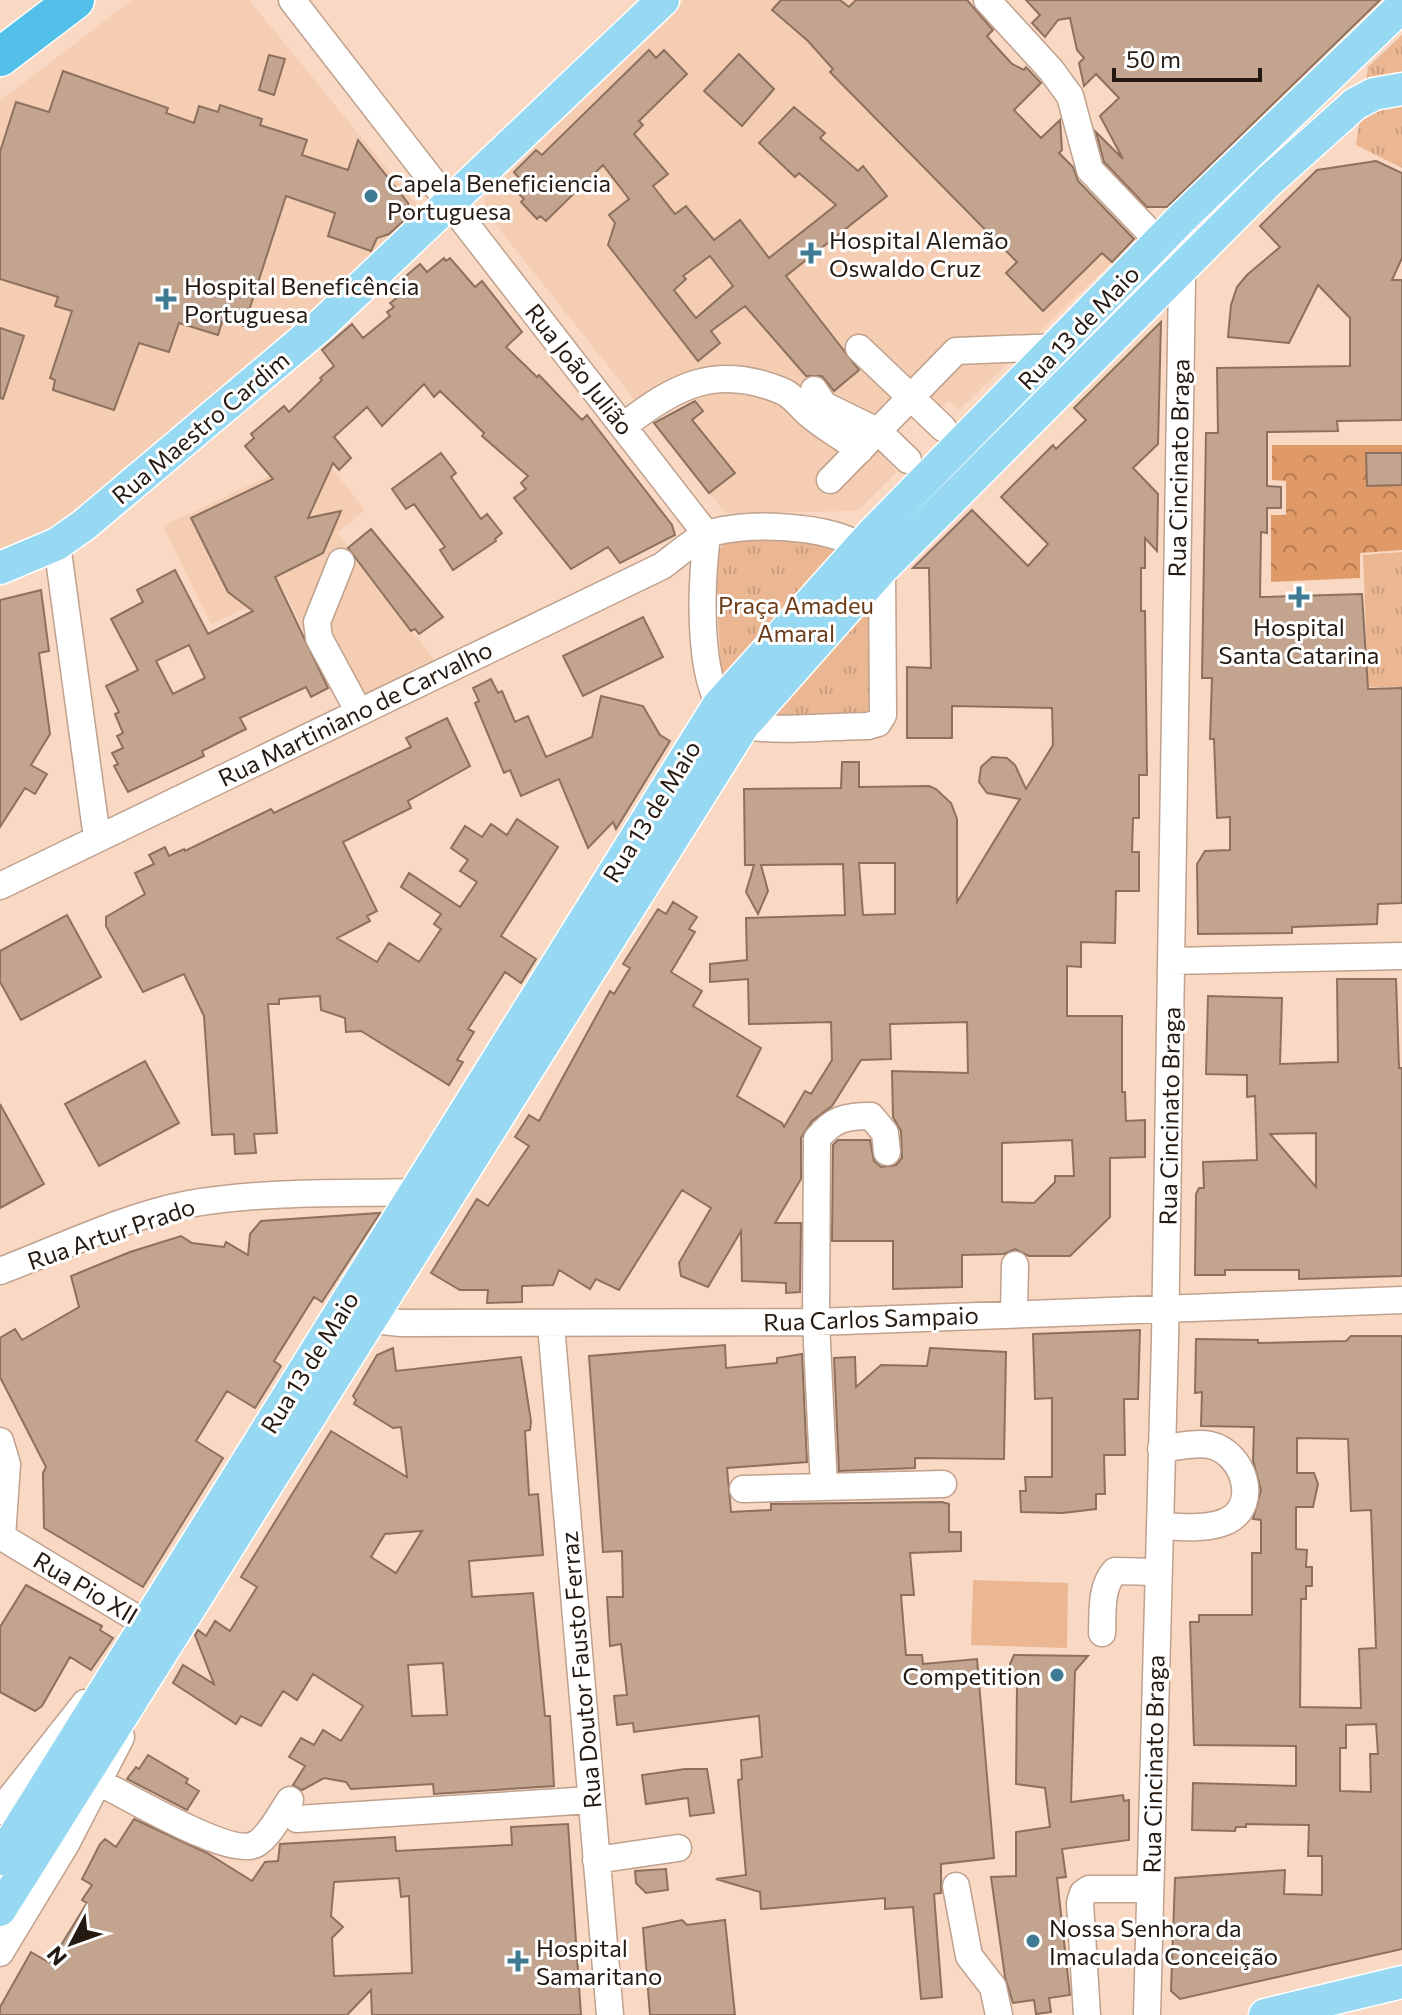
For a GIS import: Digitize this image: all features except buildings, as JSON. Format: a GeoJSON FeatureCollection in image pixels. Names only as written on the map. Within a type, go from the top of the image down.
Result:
{"type":"FeatureCollection","features":[{"type":"Feature","properties":{"kind":"highway"},"geometry":{"type":"LineString","coordinates":[[0,57],[75,0]]}},
{"type":"Feature","properties":{"kind":"main road","name":"Rua Maestro Cardim"},"geometry":{"type":"LineString","coordinates":[[0,568],[57,544],[320,326],[452,205],[663,0]]}},
{"type":"Feature","properties":{"kind":"main road","name":"Rua 13 de Maio"},"geometry":{"type":"LineString","coordinates":[[0,1859],[114,1676],[159,1631],[373,1320],[671,837],[743,726],[872,558],[1059,347],[1183,217],[1402,6]]}},
{"type":"Feature","properties":{"kind":"main road","name":"Rua 13 de Maio"},"geometry":{"type":"LineString","coordinates":[[0,1910],[103,1741],[147,1676],[159,1631],[345,1304],[718,706],[1321,132],[1374,94],[1402,89]]}},
{"type":"Feature","properties":{"kind":"main road"},"geometry":{"type":"LineString","coordinates":[[1265,2015],[1402,1982]]}},
{"type":"Feature","properties":{"kind":"street","name":"Rua João Julião"},"geometry":{"type":"LineString","coordinates":[[292,0],[625,425],[707,535]]}},
{"type":"Feature","properties":{"kind":"street"},"geometry":{"type":"LineString","coordinates":[[1003,6],[1070,96],[1090,170],[1160,243]]}},
{"type":"Feature","properties":{"kind":"street","name":"Rua Cincinato Braga"},"geometry":{"type":"LineString","coordinates":[[1147,2015],[1165,1306],[1183,217]]}},
{"type":"Feature","properties":{"kind":"street"},"geometry":{"type":"LineString","coordinates":[[830,480],[956,351],[1059,347]]}},
{"type":"Feature","properties":{"kind":"street"},"geometry":{"type":"LineString","coordinates":[[859,348],[943,428]]}},
{"type":"Feature","properties":{"kind":"street"},"geometry":{"type":"LineString","coordinates":[[625,425],[682,386],[699,381],[737,380],[816,403],[870,441],[908,460]]}},
{"type":"Feature","properties":{"kind":"street"},"geometry":{"type":"LineString","coordinates":[[740,529],[813,529],[872,558],[883,715],[878,723],[868,726],[743,726],[718,706],[707,681],[702,573],[707,535],[740,529]]}},
{"type":"Feature","properties":{"kind":"street","name":"Rua Martiniano de Carvalho"},"geometry":{"type":"LineString","coordinates":[[0,886],[662,566],[707,535]]}},
{"type":"Feature","properties":{"kind":"street"},"geometry":{"type":"LineString","coordinates":[[57,544],[97,838]]}},
{"type":"Feature","properties":{"kind":"street"},"geometry":{"type":"LineString","coordinates":[[341,562],[317,622],[319,638],[359,712]]}},
{"type":"Feature","properties":{"kind":"street"},"geometry":{"type":"LineString","coordinates":[[1171,961],[1402,956]]}},
{"type":"Feature","properties":{"kind":"street"},"geometry":{"type":"LineString","coordinates":[[824,1487],[816,1322],[817,1139],[829,1123],[840,1118],[871,1116],[885,1133],[887,1152]]}},
{"type":"Feature","properties":{"kind":"street","name":"Rua Artur Prado"},"geometry":{"type":"LineString","coordinates":[[0,1271],[112,1228],[185,1205],[231,1198],[414,1192]]}},
{"type":"Feature","properties":{"kind":"street"},"geometry":{"type":"LineString","coordinates":[[1014,1312],[1015,1265]]}},
{"type":"Feature","properties":{"kind":"street","name":"Rua Carlos Sampaio"},"geometry":{"type":"LineString","coordinates":[[345,1304],[373,1320],[551,1325],[816,1322],[1165,1306],[1402,1300]]}},
{"type":"Feature","properties":{"kind":"street","name":"Rua Doutor Fausto Ferraz"},"geometry":{"type":"LineString","coordinates":[[551,1325],[610,2015]]}},
{"type":"Feature","properties":{"kind":"street","name":"Rua Pio XII"},"geometry":{"type":"LineString","coordinates":[[0,1441],[7,1464],[1,1538],[159,1631]]}},
{"type":"Feature","properties":{"kind":"street"},"geometry":{"type":"LineString","coordinates":[[1160,1526],[1216,1525],[1230,1519],[1243,1505],[1246,1492],[1243,1472],[1229,1455],[1211,1445],[1161,1449]]}},
{"type":"Feature","properties":{"kind":"street"},"geometry":{"type":"LineString","coordinates":[[743,1489],[943,1484]]}},
{"type":"Feature","properties":{"kind":"street"},"geometry":{"type":"LineString","coordinates":[[1102,1633],[1105,1587],[1110,1576],[1115,1571],[1158,1572]]}},
{"type":"Feature","properties":{"kind":"street"},"geometry":{"type":"LineString","coordinates":[[0,1811],[53,1740],[114,1676]]}},
{"type":"Feature","properties":{"kind":"street"},"geometry":{"type":"LineString","coordinates":[[0,1953],[107,1770],[147,1676]]}},
{"type":"Feature","properties":{"kind":"street"},"geometry":{"type":"LineString","coordinates":[[108,1787],[196,1831],[242,1847],[253,1846],[293,1810],[591,1800]]}},
{"type":"Feature","properties":{"kind":"street"},"geometry":{"type":"LineString","coordinates":[[596,1860],[678,1848]]}},
{"type":"Feature","properties":{"kind":"street"},"geometry":{"type":"LineString","coordinates":[[956,1886],[969,1956],[993,1987],[999,2015]]}},
{"type":"Feature","properties":{"kind":"street"},"geometry":{"type":"LineString","coordinates":[[1087,2015],[1080,1903],[1083,1893],[1089,1889],[1150,1889]]}},
{"type":"Feature","properties":{"kind":"shaded area","name":"Hospital Beneficência Portuguesa"},"geometry":{"type":"Polygon","coordinates":[[[132,0],[249,0],[425,215],[68,523],[0,560],[0,101],[132,0]]]}},
{"type":"Feature","properties":{"kind":"shaded area","name":"Hospital Alemão Oswaldo Cruz"},"geometry":{"type":"Polygon","coordinates":[[[685,0],[856,0],[1112,262],[959,410],[949,400],[937,412],[927,402],[890,438],[899,449],[887,461],[897,472],[858,511],[726,513],[709,493],[734,473],[710,441],[688,423],[703,411],[689,394],[650,419],[485,211],[485,196],[685,0]]]}},
{"type":"Feature","properties":{"kind":"shaded area"},"geometry":{"type":"Polygon","coordinates":[[[323,457],[365,510],[337,533],[436,662],[341,705],[284,591],[211,624],[163,526],[269,476],[294,460],[323,457]]]}},
{"type":"Feature","properties":{"kind":"green space"},"geometry":{"type":"Polygon","coordinates":[[[1402,35],[1402,168],[1356,145],[1368,67],[1402,35]]]}},
{"type":"Feature","properties":{"kind":"green space"},"geometry":{"type":"Polygon","coordinates":[[[1272,445],[1402,445],[1402,550],[1360,553],[1360,578],[1271,582],[1271,515],[1286,515],[1286,481],[1272,480],[1272,445]]]}},
{"type":"Feature","properties":{"kind":"green space","name":"Praça Amadeu Amaral"},"geometry":{"type":"Polygon","coordinates":[[[737,537],[795,538],[828,544],[859,561],[875,576],[872,718],[751,720],[722,695],[715,558],[725,541],[737,537]]]}},
{"type":"Feature","properties":{"kind":"green space"},"geometry":{"type":"Polygon","coordinates":[[[1402,552],[1402,687],[1368,687],[1363,555],[1402,552]]]}},
{"type":"Feature","properties":{"kind":"green space"},"geometry":{"type":"Polygon","coordinates":[[[973,1580],[1068,1583],[1067,1648],[971,1645],[973,1580]]]}},
{"type":"Feature","properties":{"kind":"place","name":"Capela Beneficiencia Portuguesa"},"geometry":{"type":"Point","coordinates":[371,196]}},
{"type":"Feature","properties":{"kind":"place","name":"Hospital Alemão Oswaldo Cruz"},"geometry":{"type":"Point","coordinates":[811,253]}},
{"type":"Feature","properties":{"kind":"place","name":"Hospital Beneficência Portuguesa"},"geometry":{"type":"Point","coordinates":[166,299]}},
{"type":"Feature","properties":{"kind":"place","name":"Hospital Santa Catarina"},"geometry":{"type":"Point","coordinates":[1299,597]}},
{"type":"Feature","properties":{"kind":"place","name":"Competition"},"geometry":{"type":"Point","coordinates":[1057,1675]}},
{"type":"Feature","properties":{"kind":"place","name":"Nossa Senhora da Imaculada Conceição"},"geometry":{"type":"Point","coordinates":[1033,1941]}},
{"type":"Feature","properties":{"kind":"place","name":"Hospital Samaritano"},"geometry":{"type":"Point","coordinates":[518,1961]}}]}
